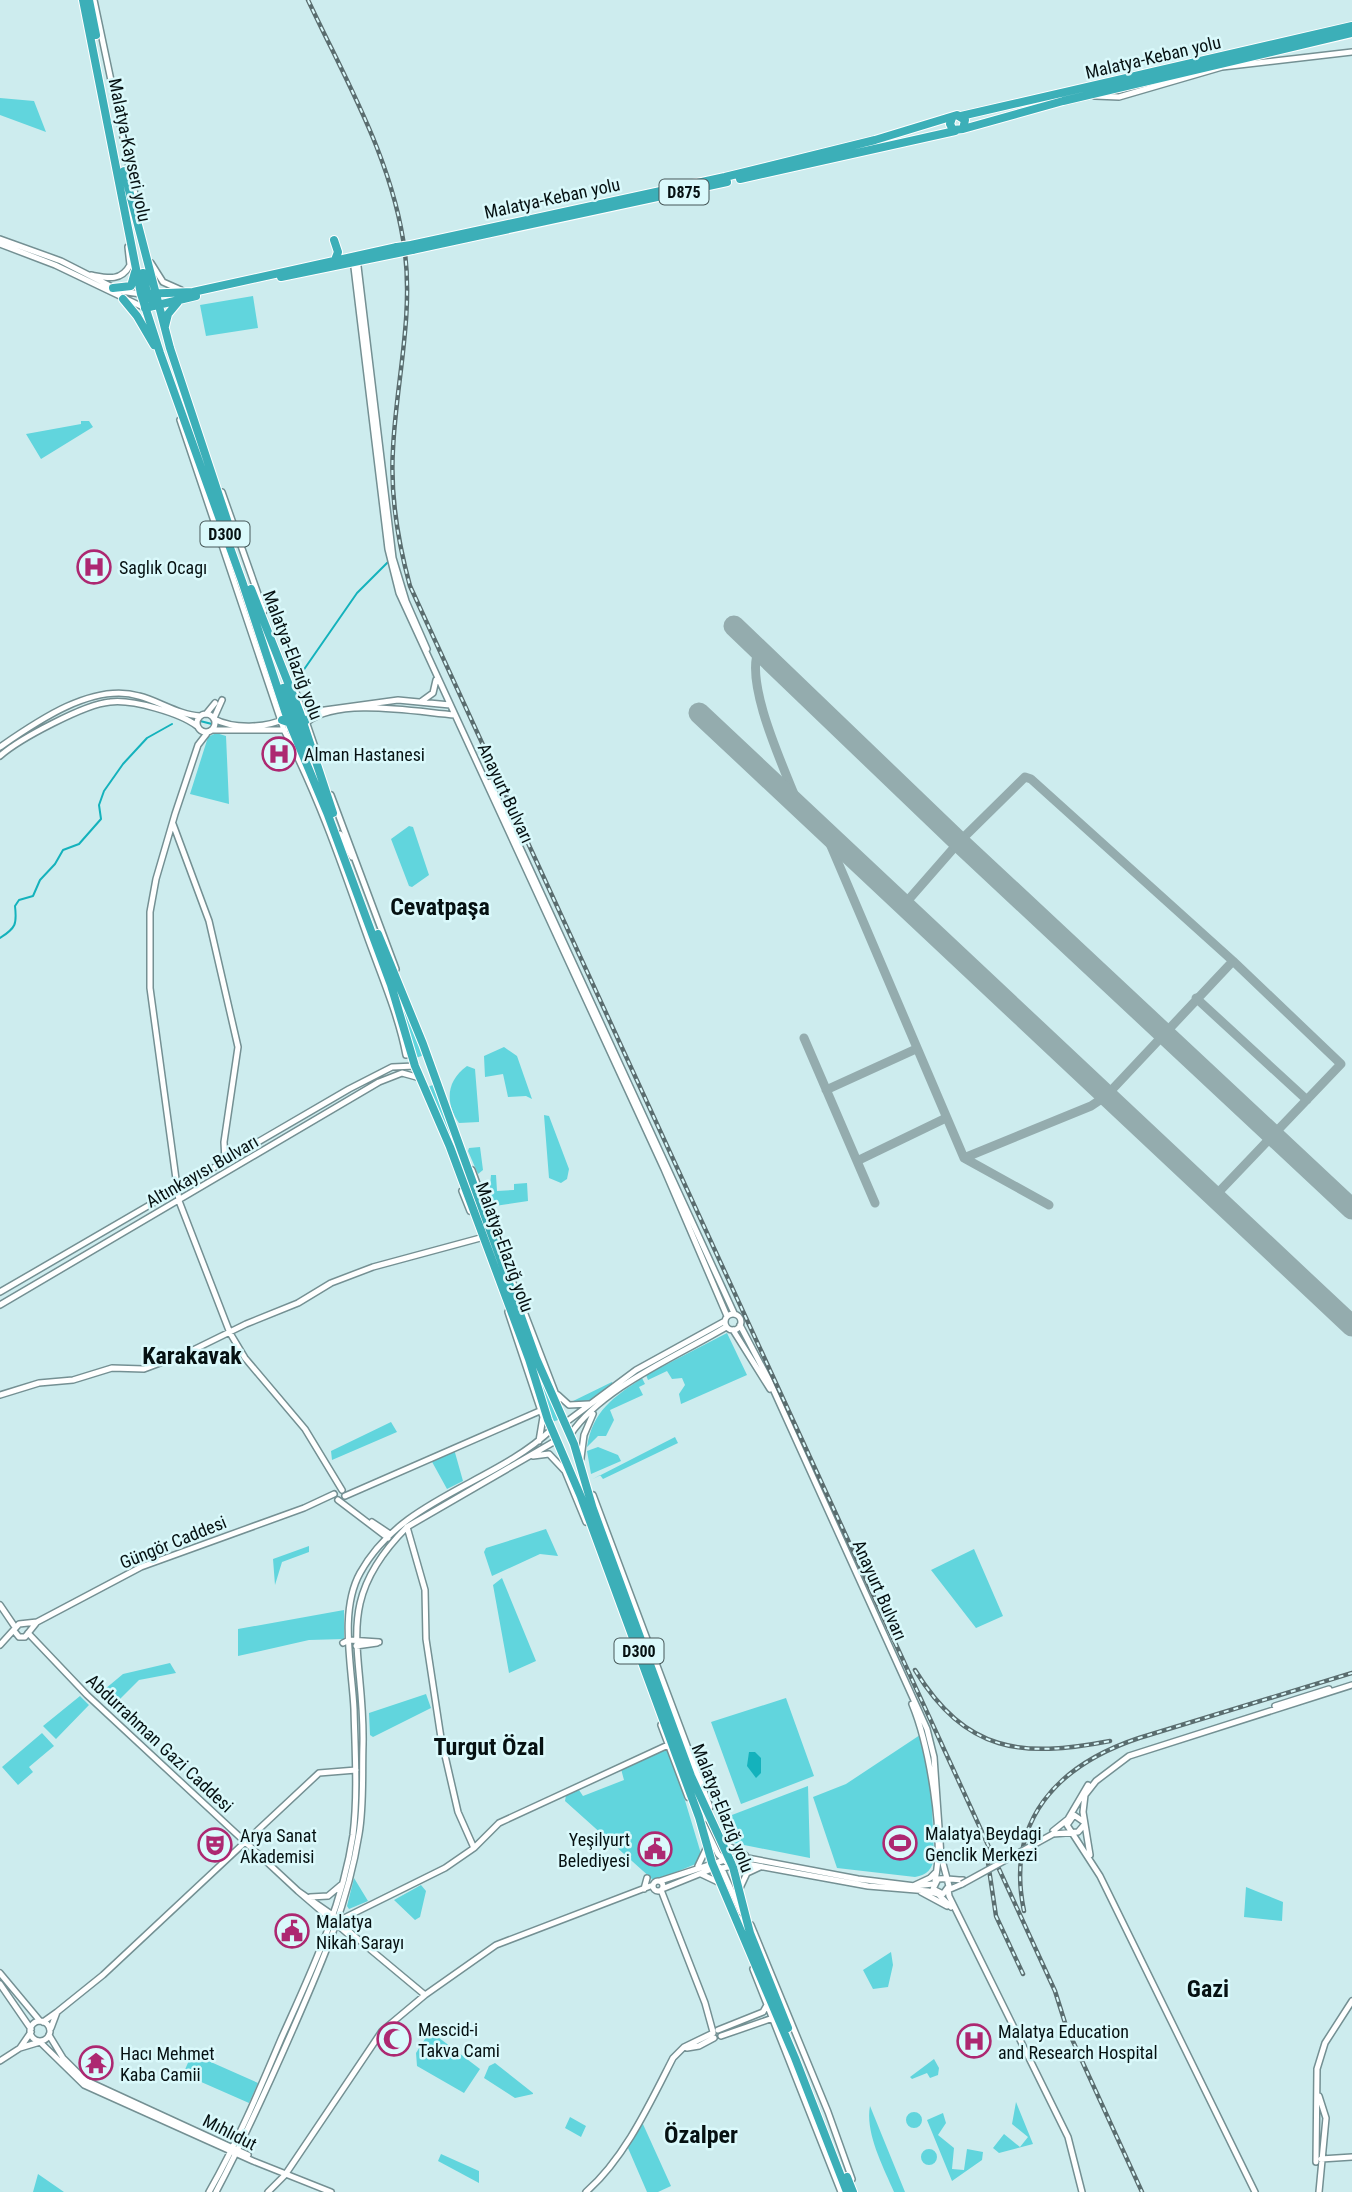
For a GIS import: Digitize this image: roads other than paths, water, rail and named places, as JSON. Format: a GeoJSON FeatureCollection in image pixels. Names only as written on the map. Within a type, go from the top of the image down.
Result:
{"type":"FeatureCollection","features":[{"type":"Feature","properties":{"kind":"highway","name":"Malatya-Kayseri yolu"},"geometry":{"type":"LineString","coordinates":[[81,0],[135,258],[149,292],[150,309]]}},
{"type":"Feature","properties":{"kind":"highway","name":"D300"},"geometry":{"type":"LineString","coordinates":[[89,0],[126,178],[151,276],[149,292]]}},
{"type":"Feature","properties":{"kind":"highway","name":"Malatya-Keban yolu"},"geometry":{"type":"LineString","coordinates":[[412,248],[725,177],[957,117],[1352,26]]}},
{"type":"Feature","properties":{"kind":"highway","name":"Malatya-Keban yolu"},"geometry":{"type":"LineString","coordinates":[[150,309],[355,258],[959,130],[1092,95],[1352,33]]}},
{"type":"Feature","properties":{"kind":"highway"},"geometry":{"type":"LineString","coordinates":[[957,117],[965,122],[959,130],[950,124],[957,117]]}},
{"type":"Feature","properties":{"kind":"highway"},"geometry":{"type":"LineString","coordinates":[[125,204],[131,213],[149,292]]}},
{"type":"Feature","properties":{"kind":"highway"},"geometry":{"type":"LineString","coordinates":[[334,240],[338,252],[335,260]]}},
{"type":"Feature","properties":{"kind":"highway"},"geometry":{"type":"LineString","coordinates":[[113,288],[131,286],[135,258]]}},
{"type":"Feature","properties":{"kind":"highway","name":"Malatya-Keban yolu"},"geometry":{"type":"LineString","coordinates":[[149,292],[193,292],[335,260],[355,258]]}},
{"type":"Feature","properties":{"kind":"highway"},"geometry":{"type":"LineString","coordinates":[[151,262],[151,276]]}},
{"type":"Feature","properties":{"kind":"highway","name":"Malatya-Elazığ yolu"},"geometry":{"type":"LineString","coordinates":[[149,292],[160,353],[268,657],[318,770],[396,981],[423,1044],[458,1140],[467,1174],[526,1332],[565,1423]]}},
{"type":"Feature","properties":{"kind":"highway"},"geometry":{"type":"LineString","coordinates":[[123,299],[160,353],[164,370]]}},
{"type":"Feature","properties":{"kind":"highway"},"geometry":{"type":"LineString","coordinates":[[164,329],[168,314],[178,302]]}},
{"type":"Feature","properties":{"kind":"highway"},"geometry":{"type":"LineString","coordinates":[[150,309],[170,368],[179,377]]}},
{"type":"Feature","properties":{"kind":"highway","name":"Malatya-Elazığ yolu"},"geometry":{"type":"LineString","coordinates":[[150,309],[164,329],[296,721],[378,949],[408,1052],[505,1294],[543,1412],[552,1429]]}},
{"type":"Feature","properties":{"kind":"highway"},"geometry":{"type":"LineString","coordinates":[[415,1066],[429,1063]]}},
{"type":"Feature","properties":{"kind":"highway"},"geometry":{"type":"LineString","coordinates":[[420,1079],[427,1080],[433,1074]]}},
{"type":"Feature","properties":{"kind":"highway"},"geometry":{"type":"LineString","coordinates":[[565,1423],[570,1435],[565,1440],[557,1440],[552,1429],[555,1425],[565,1423]]}},
{"type":"Feature","properties":{"kind":"highway","name":"Malatya-Elazığ yolu"},"geometry":{"type":"LineString","coordinates":[[570,1435],[593,1509],[691,1776],[721,1839],[725,1857],[733,1867],[750,1933],[855,2192]]}},
{"type":"Feature","properties":{"kind":"highway","name":"Malatya-Elazığ yolu"},"geometry":{"type":"LineString","coordinates":[[557,1440],[581,1497],[699,1817],[706,1845],[813,2102],[847,2192]]}},
{"type":"Feature","properties":{"kind":"highway"},"geometry":{"type":"LineString","coordinates":[[565,1462],[573,1487]]}},
{"type":"Feature","properties":{"kind":"main road"},"geometry":{"type":"LineString","coordinates":[[81,0],[130,265],[117,278],[91,275]]}},
{"type":"Feature","properties":{"kind":"main road"},"geometry":{"type":"LineString","coordinates":[[94,0],[151,262],[163,282],[170,287],[193,292]]}},
{"type":"Feature","properties":{"kind":"main road"},"geometry":{"type":"LineString","coordinates":[[1092,95],[1119,97],[1222,67],[1352,52]]}},
{"type":"Feature","properties":{"kind":"main road"},"geometry":{"type":"LineString","coordinates":[[106,133],[116,157]]}},
{"type":"Feature","properties":{"kind":"main road"},"geometry":{"type":"LineString","coordinates":[[0,239],[91,275],[113,288],[149,292]]}},
{"type":"Feature","properties":{"kind":"main road"},"geometry":{"type":"LineString","coordinates":[[0,244],[73,273],[123,299],[150,309]]}},
{"type":"Feature","properties":{"kind":"main road","name":"Anayurt Bulvarı"},"geometry":{"type":"LineString","coordinates":[[355,258],[390,561],[402,601],[664,1168],[729,1321],[775,1399],[922,1728],[933,1787],[937,1869],[934,1883]]}},
{"type":"Feature","properties":{"kind":"main road","name":"Anayurt Bulvarı"},"geometry":{"type":"LineString","coordinates":[[355,258],[395,564],[410,611],[451,705]]}},
{"type":"Feature","properties":{"kind":"main road"},"geometry":{"type":"LineString","coordinates":[[178,302],[169,330],[218,481],[278,648],[308,778],[408,1052],[384,1070]]}},
{"type":"Feature","properties":{"kind":"main road"},"geometry":{"type":"LineString","coordinates":[[164,370],[226,550],[296,721],[327,784],[423,1044]]}},
{"type":"Feature","properties":{"kind":"main road"},"geometry":{"type":"LineString","coordinates":[[194,424],[218,481]]}},
{"type":"Feature","properties":{"kind":"main road"},"geometry":{"type":"LineString","coordinates":[[226,550],[249,600]]}},
{"type":"Feature","properties":{"kind":"main road"},"geometry":{"type":"LineString","coordinates":[[422,701],[433,693],[436,677]]}},
{"type":"Feature","properties":{"kind":"main road"},"geometry":{"type":"LineString","coordinates":[[0,747],[32,726],[106,693],[141,696],[214,719],[246,725],[296,721],[327,713],[376,706],[456,715]]}},
{"type":"Feature","properties":{"kind":"main road"},"geometry":{"type":"LineString","coordinates":[[0,756],[22,740],[90,707],[110,702],[143,705],[210,731],[296,721],[374,702],[422,701],[451,705]]}},
{"type":"Feature","properties":{"kind":"main road"},"geometry":{"type":"LineString","coordinates":[[198,745],[210,731],[218,702],[203,715],[198,727],[198,745],[154,889],[148,952],[150,988],[179,1201],[230,1333],[245,1358],[304,1429],[335,1482],[339,1495],[391,1538]]}},
{"type":"Feature","properties":{"kind":"main road"},"geometry":{"type":"LineString","coordinates":[[173,824],[209,921],[238,1047],[224,1142],[225,1160]]}},
{"type":"Feature","properties":{"kind":"main road"},"geometry":{"type":"LineString","coordinates":[[340,834],[367,888]]}},
{"type":"Feature","properties":{"kind":"main road"},"geometry":{"type":"LineString","coordinates":[[361,918],[378,949]]}},
{"type":"Feature","properties":{"kind":"main road","name":"Altınkayısı Bulvarı"},"geometry":{"type":"LineString","coordinates":[[0,1292],[384,1070],[402,1065],[415,1066]]}},
{"type":"Feature","properties":{"kind":"main road","name":"Altınkayısı Bulvarı"},"geometry":{"type":"LineString","coordinates":[[0,1305],[391,1076],[402,1073],[420,1079]]}},
{"type":"Feature","properties":{"kind":"main road"},"geometry":{"type":"LineString","coordinates":[[282,1141],[276,1141],[274,1137],[305,1115]]}},
{"type":"Feature","properties":{"kind":"main road"},"geometry":{"type":"LineString","coordinates":[[458,1140],[476,1178],[556,1392],[561,1413]]}},
{"type":"Feature","properties":{"kind":"main road"},"geometry":{"type":"LineString","coordinates":[[230,1171],[268,1143],[251,1146]]}},
{"type":"Feature","properties":{"kind":"main road"},"geometry":{"type":"LineString","coordinates":[[176,1173],[190,1181]]}},
{"type":"Feature","properties":{"kind":"main road"},"geometry":{"type":"LineString","coordinates":[[119,1234],[111,1236],[109,1233],[144,1209]]}},
{"type":"Feature","properties":{"kind":"main road"},"geometry":{"type":"LineString","coordinates":[[74,1260],[104,1239],[101,1237],[88,1242]]}},
{"type":"Feature","properties":{"kind":"main road"},"geometry":{"type":"LineString","coordinates":[[0,1395],[39,1383],[73,1380],[112,1368],[144,1369],[230,1333],[368,1269],[482,1238],[543,1412],[539,1442]]}},
{"type":"Feature","properties":{"kind":"main road"},"geometry":{"type":"LineString","coordinates":[[498,1283],[505,1294]]}},
{"type":"Feature","properties":{"kind":"main road","name":"Anayurt Bulvarı"},"geometry":{"type":"LineString","coordinates":[[729,1321],[740,1317],[740,1325],[769,1380],[926,1729],[933,1749],[948,1890],[973,1942]]}},
{"type":"Feature","properties":{"kind":"main road"},"geometry":{"type":"LineString","coordinates":[[570,1435],[600,1406],[661,1362],[729,1321]]}},
{"type":"Feature","properties":{"kind":"main road"},"geometry":{"type":"LineString","coordinates":[[565,1423],[636,1370],[729,1321],[740,1325]]}},
{"type":"Feature","properties":{"kind":"main road"},"geometry":{"type":"LineString","coordinates":[[556,1392],[569,1405],[591,1404]]}},
{"type":"Feature","properties":{"kind":"main road"},"geometry":{"type":"LineString","coordinates":[[580,1464],[584,1435],[592,1416],[600,1406]]}},
{"type":"Feature","properties":{"kind":"main road","name":"Güngör Caddesi"},"geometry":{"type":"LineString","coordinates":[[22,1631],[141,1567],[352,1490],[543,1412]]}},
{"type":"Feature","properties":{"kind":"main road"},"geometry":{"type":"LineString","coordinates":[[380,1530],[398,1525],[539,1442],[552,1429]]}},
{"type":"Feature","properties":{"kind":"main road"},"geometry":{"type":"LineString","coordinates":[[216,2192],[314,1984],[336,1921],[353,1832],[356,1770],[350,1643],[355,1586],[379,1546],[557,1440]]}},
{"type":"Feature","properties":{"kind":"main road"},"geometry":{"type":"LineString","coordinates":[[524,1458],[542,1453],[554,1457],[573,1487],[706,1845],[704,1859],[695,1872]]}},
{"type":"Feature","properties":{"kind":"main road"},"geometry":{"type":"LineString","coordinates":[[209,2192],[235,2150],[240,2132],[343,1907],[361,1820],[363,1741],[358,1603],[365,1581],[398,1525]]}},
{"type":"Feature","properties":{"kind":"main road"},"geometry":{"type":"LineString","coordinates":[[407,1527],[425,1590],[426,1639],[441,1740],[458,1812],[474,1849]]}},
{"type":"Feature","properties":{"kind":"main road"},"geometry":{"type":"LineString","coordinates":[[379,1546],[380,1530]]}},
{"type":"Feature","properties":{"kind":"main road"},"geometry":{"type":"LineString","coordinates":[[0,1605],[22,1631],[0,1645]]}},
{"type":"Feature","properties":{"kind":"main road"},"geometry":{"type":"LineString","coordinates":[[357,1628],[369,1642]]}},
{"type":"Feature","properties":{"kind":"main road","name":"Abdurrahman Gazi Caddesi"},"geometry":{"type":"LineString","coordinates":[[22,1631],[298,1891],[336,1921]]}},
{"type":"Feature","properties":{"kind":"main road"},"geometry":{"type":"LineString","coordinates":[[350,1643],[369,1642]]}},
{"type":"Feature","properties":{"kind":"main road"},"geometry":{"type":"LineString","coordinates":[[358,1657],[369,1642]]}},
{"type":"Feature","properties":{"kind":"main road"},"geometry":{"type":"LineString","coordinates":[[721,1839],[739,1853],[758,1859],[938,1894],[1053,1833],[1068,1819],[1088,1785],[1126,1754],[1352,1684]]}},
{"type":"Feature","properties":{"kind":"main road"},"geometry":{"type":"LineString","coordinates":[[1090,1860],[1083,1802],[1089,1788],[1129,1756],[1352,1684]]}},
{"type":"Feature","properties":{"kind":"main road"},"geometry":{"type":"LineString","coordinates":[[336,1921],[445,1868],[474,1849],[499,1823],[668,1745]]}},
{"type":"Feature","properties":{"kind":"main road"},"geometry":{"type":"LineString","coordinates":[[20,2048],[41,2021],[57,2012],[103,1975],[319,1773],[356,1770]]}},
{"type":"Feature","properties":{"kind":"main road"},"geometry":{"type":"LineString","coordinates":[[1068,1819],[1077,1815],[1084,1822]]}},
{"type":"Feature","properties":{"kind":"main road"},"geometry":{"type":"LineString","coordinates":[[699,1817],[725,1857]]}},
{"type":"Feature","properties":{"kind":"main road"},"geometry":{"type":"LineString","coordinates":[[1068,1819],[1067,1827],[1090,1860],[1255,2192]]}},
{"type":"Feature","properties":{"kind":"main road"},"geometry":{"type":"LineString","coordinates":[[1053,1833],[1080,1831],[1084,1822]]}},
{"type":"Feature","properties":{"kind":"main road"},"geometry":{"type":"LineString","coordinates":[[725,1857],[758,1859]]}},
{"type":"Feature","properties":{"kind":"main road"},"geometry":{"type":"LineString","coordinates":[[718,1872],[725,1857]]}},
{"type":"Feature","properties":{"kind":"main road"},"geometry":{"type":"LineString","coordinates":[[695,1872],[708,1875],[733,1867],[761,1866],[868,1886],[911,1887],[946,1880],[962,1882]]}},
{"type":"Feature","properties":{"kind":"main road"},"geometry":{"type":"LineString","coordinates":[[740,1891],[747,1873],[761,1866]]}},
{"type":"Feature","properties":{"kind":"main road"},"geometry":{"type":"LineString","coordinates":[[911,1887],[930,1878],[937,1869]]}},
{"type":"Feature","properties":{"kind":"main road"},"geometry":{"type":"LineString","coordinates":[[268,2192],[285,2175],[382,2031],[425,1995],[496,1945],[555,1920],[695,1872],[718,1872]]}},
{"type":"Feature","properties":{"kind":"main road"},"geometry":{"type":"LineString","coordinates":[[718,1872],[750,1933]]}},
{"type":"Feature","properties":{"kind":"main road"},"geometry":{"type":"LineString","coordinates":[[644,1889],[647,1878],[657,1886],[664,1900],[716,2034]]}},
{"type":"Feature","properties":{"kind":"main road"},"geometry":{"type":"LineString","coordinates":[[307,1897],[328,1896],[343,1882]]}},
{"type":"Feature","properties":{"kind":"main road"},"geometry":{"type":"LineString","coordinates":[[934,1883],[938,1894],[973,1942],[1068,2137],[1082,2192]]}},
{"type":"Feature","properties":{"kind":"main road"},"geometry":{"type":"LineString","coordinates":[[911,1887],[939,1900],[955,1914]]}},
{"type":"Feature","properties":{"kind":"main road"},"geometry":{"type":"LineString","coordinates":[[298,1891],[425,1995]]}},
{"type":"Feature","properties":{"kind":"main road"},"geometry":{"type":"LineString","coordinates":[[343,1907],[355,1913]]}},
{"type":"Feature","properties":{"kind":"main road"},"geometry":{"type":"LineString","coordinates":[[730,1907],[841,2192]]}},
{"type":"Feature","properties":{"kind":"main road"},"geometry":{"type":"LineString","coordinates":[[744,1909],[828,2112],[855,2192]]}},
{"type":"Feature","properties":{"kind":"main road"},"geometry":{"type":"LineString","coordinates":[[0,1973],[41,2021]]}},
{"type":"Feature","properties":{"kind":"main road"},"geometry":{"type":"LineString","coordinates":[[0,1984],[31,2031]]}},
{"type":"Feature","properties":{"kind":"main road"},"geometry":{"type":"LineString","coordinates":[[1319,2192],[1319,2161],[1326,2118],[1315,2080],[1325,2043],[1352,2001]]}},
{"type":"Feature","properties":{"kind":"main road"},"geometry":{"type":"LineString","coordinates":[[684,2047],[699,2046],[727,2027],[763,2012],[767,2005]]}},
{"type":"Feature","properties":{"kind":"main road"},"geometry":{"type":"LineString","coordinates":[[0,2061],[20,2048],[40,2042],[50,2033],[57,2012]]}},
{"type":"Feature","properties":{"kind":"main road"},"geometry":{"type":"LineString","coordinates":[[586,2192],[601,2179],[624,2146],[673,2058],[684,2047],[704,2037],[773,2018]]}},
{"type":"Feature","properties":{"kind":"main road","name":"Mıhlıdut"},"geometry":{"type":"LineString","coordinates":[[41,2021],[63,2058],[85,2080],[285,2175],[331,2192]]}},
{"type":"Feature","properties":{"kind":"main road"},"geometry":{"type":"LineString","coordinates":[[712,2022],[727,2027]]}},
{"type":"Feature","properties":{"kind":"main road"},"geometry":{"type":"LineString","coordinates":[[704,2037],[712,2022]]}},
{"type":"Feature","properties":{"kind":"main road","name":"Mıhlıdut"},"geometry":{"type":"LineString","coordinates":[[31,2031],[84,2085],[218,2142]]}},
{"type":"Feature","properties":{"kind":"main road"},"geometry":{"type":"LineString","coordinates":[[224,2165],[218,2142],[240,2132]]}},
{"type":"Feature","properties":{"kind":"main road"},"geometry":{"type":"LineString","coordinates":[[1319,2161],[1352,2157]]}},
{"type":"Feature","properties":{"kind":"waterway"},"geometry":{"type":"LineString","coordinates":[[296,681],[357,593],[388,562]]}},
{"type":"Feature","properties":{"kind":"waterway"},"geometry":{"type":"LineString","coordinates":[[200,721],[212,724]]}},
{"type":"Feature","properties":{"kind":"waterway"},"geometry":{"type":"LineString","coordinates":[[0,938],[14,925],[15,906],[19,900],[33,896],[40,880],[55,864],[63,850],[79,844],[101,819],[99,805],[104,791],[123,764],[147,738],[172,724]]}},
{"type":"Feature","properties":{"kind":"waterway"},"geometry":{"type":"LineString","coordinates":[[219,726],[232,728]]}},
{"type":"Feature","properties":{"kind":"railway"},"geometry":{"type":"LineString","coordinates":[[308,0],[379,154],[391,186],[405,253],[407,302],[392,467],[399,536],[410,586],[1055,1991],[1066,2026],[1142,2192]]}},
{"type":"Feature","properties":{"kind":"railway"},"geometry":{"type":"LineString","coordinates":[[915,1670],[934,1698],[955,1718],[976,1733],[999,1743],[1023,1748],[1050,1749],[1110,1741]]}},
{"type":"Feature","properties":{"kind":"railway"},"geometry":{"type":"LineString","coordinates":[[1024,1911],[1020,1879],[1023,1849],[1031,1823],[1044,1800],[1084,1764],[1110,1749],[1139,1738],[1352,1673]]}},
{"type":"Feature","properties":{"kind":"railway"},"geometry":{"type":"LineString","coordinates":[[987,1856],[996,1916],[1023,1974]]}},
{"type":"Feature","properties":{"kind":"place","name":"Saglık Ocagı"},"geometry":{"type":"Point","coordinates":[94,567]}},
{"type":"Feature","properties":{"kind":"place","name":"Alman Hastanesi"},"geometry":{"type":"Point","coordinates":[279,754]}},
{"type":"Feature","properties":{"kind":"place","name":"Malatya Beydagi Genclik Merkezi"},"geometry":{"type":"Point","coordinates":[900,1843]}},
{"type":"Feature","properties":{"kind":"place","name":"Arya Sanat Akademisi"},"geometry":{"type":"Point","coordinates":[215,1845]}},
{"type":"Feature","properties":{"kind":"place","name":"Yeşilyurt Belediyesi"},"geometry":{"type":"Point","coordinates":[655,1849]}},
{"type":"Feature","properties":{"kind":"place","name":"Malatya Nikah Sarayı"},"geometry":{"type":"Point","coordinates":[292,1931]}},
{"type":"Feature","properties":{"kind":"place","name":"Mescid-i Takva Cami"},"geometry":{"type":"Point","coordinates":[394,2039]}},
{"type":"Feature","properties":{"kind":"place","name":"Malatya Education and Research Hospital"},"geometry":{"type":"Point","coordinates":[974,2041]}},
{"type":"Feature","properties":{"kind":"place","name":"Hacı Mehmet Kaba Camii"},"geometry":{"type":"Point","coordinates":[96,2063]}},
{"type":"Feature","properties":{"kind":"district","name":"Cevatpaşa"},"geometry":{"type":"Point","coordinates":[440,907]}},
{"type":"Feature","properties":{"kind":"district","name":"Karakavak"},"geometry":{"type":"Point","coordinates":[192,1356]}},
{"type":"Feature","properties":{"kind":"district","name":"Turgut Özal"},"geometry":{"type":"Point","coordinates":[489,1747]}},
{"type":"Feature","properties":{"kind":"district","name":"Gazi"},"geometry":{"type":"Point","coordinates":[1208,1989]}},
{"type":"Feature","properties":{"kind":"district","name":"Özalper"},"geometry":{"type":"Point","coordinates":[701,2135]}}]}
